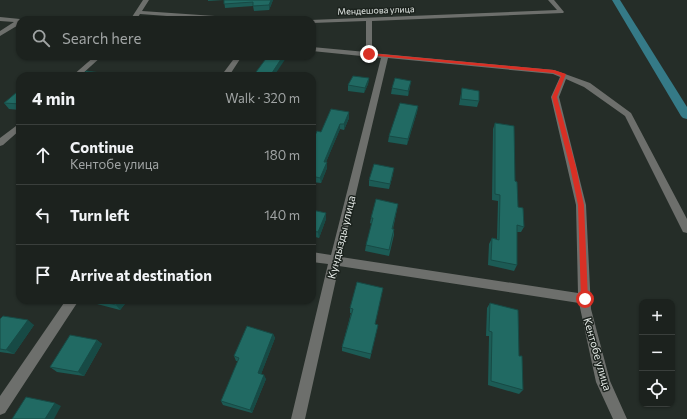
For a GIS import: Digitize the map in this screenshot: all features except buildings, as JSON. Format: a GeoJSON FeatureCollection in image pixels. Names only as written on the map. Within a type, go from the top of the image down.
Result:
{"type":"FeatureCollection","features":[{"type":"Feature","properties":{"kind":"street"},"geometry":{"type":"LineString","coordinates":[[136,16],[146,0]]}},
{"type":"Feature","properties":{"kind":"street","name":"Мендешова улица"},"geometry":{"type":"LineString","coordinates":[[316,21],[561,12],[551,0]]}},
{"type":"Feature","properties":{"kind":"street"},"geometry":{"type":"LineString","coordinates":[[138,12],[191,16]]}},
{"type":"Feature","properties":{"kind":"street"},"geometry":{"type":"LineString","coordinates":[[0,19],[16,21]]}},
{"type":"Feature","properties":{"kind":"street"},"geometry":{"type":"LineString","coordinates":[[369,20],[369,54]]}},
{"type":"Feature","properties":{"kind":"street"},"geometry":{"type":"LineString","coordinates":[[0,34],[16,24]]}},
{"type":"Feature","properties":{"kind":"street"},"geometry":{"type":"LineString","coordinates":[[316,48],[554,72],[587,85],[628,115],[687,229]]}},
{"type":"Feature","properties":{"kind":"street","name":"Кундызды улица"},"geometry":{"type":"LineString","coordinates":[[298,419],[385,55]]}},
{"type":"Feature","properties":{"kind":"street"},"geometry":{"type":"LineString","coordinates":[[81,72],[94,60]]}},
{"type":"Feature","properties":{"kind":"street"},"geometry":{"type":"LineString","coordinates":[[228,72],[236,60]]}},
{"type":"Feature","properties":{"kind":"street","name":"Кентобе улица"},"geometry":{"type":"LineString","coordinates":[[564,75],[555,97],[581,205],[585,309],[603,382],[620,419]]}},
{"type":"Feature","properties":{"kind":"street"},"geometry":{"type":"LineString","coordinates":[[0,143],[16,129]]}},
{"type":"Feature","properties":{"kind":"street"},"geometry":{"type":"LineString","coordinates":[[316,258],[585,299]]}},
{"type":"Feature","properties":{"kind":"street"},"geometry":{"type":"LineString","coordinates":[[0,408],[70,304]]}},
{"type":"Feature","properties":{"kind":"waterway"},"geometry":{"type":"LineString","coordinates":[[616,0],[687,116]]}},
{"type":"Feature","properties":{"kind":"route"},"geometry":{"type":"LineString","coordinates":[[369,54],[554,72],[564,75],[555,97],[581,205],[585,299]]}}]}
